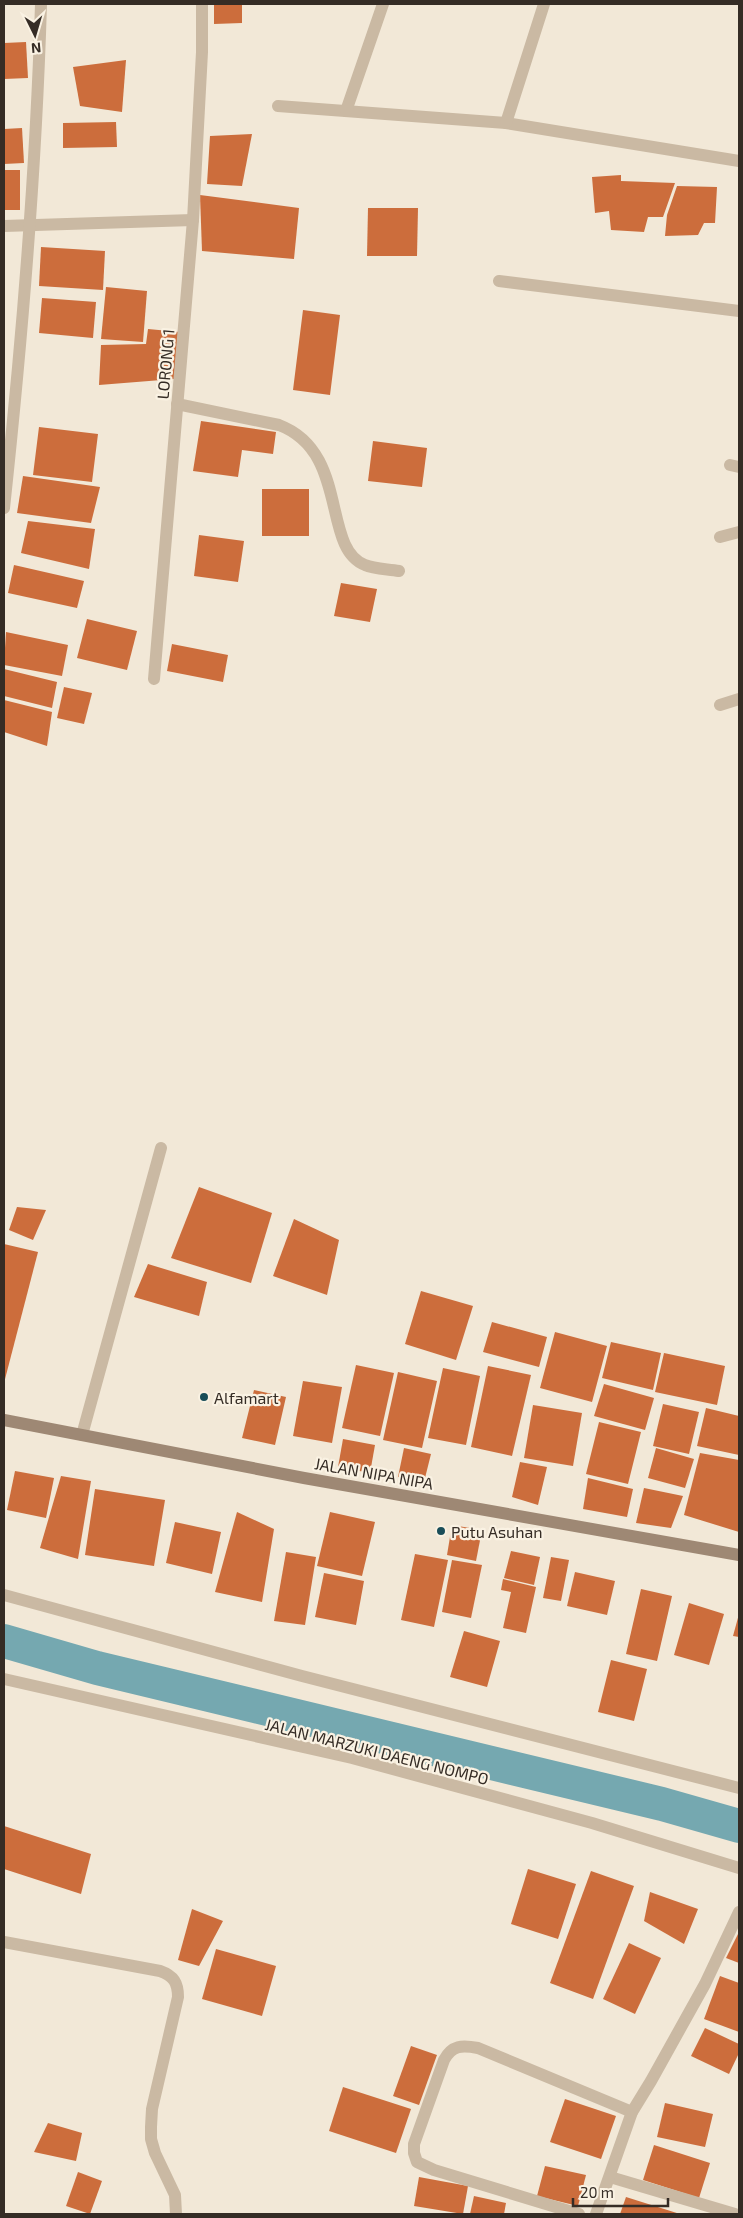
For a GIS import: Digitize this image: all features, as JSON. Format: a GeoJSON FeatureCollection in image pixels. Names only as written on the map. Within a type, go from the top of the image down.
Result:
{"type":"FeatureCollection","features":[{"type":"Feature","properties":{"kind":"street"},"geometry":{"type":"LineString","coordinates":[[4,508],[15,406],[39,66],[41,4]]}},
{"type":"Feature","properties":{"kind":"street","name":"LORONG 1"},"geometry":{"type":"LineString","coordinates":[[154,680],[193,220],[202,52],[202,4]]}},
{"type":"Feature","properties":{"kind":"street"},"geometry":{"type":"LineString","coordinates":[[346,111],[383,4]]}},
{"type":"Feature","properties":{"kind":"street"},"geometry":{"type":"LineString","coordinates":[[506,124],[544,4]]}},
{"type":"Feature","properties":{"kind":"street"},"geometry":{"type":"LineString","coordinates":[[278,106],[506,124],[739,161]]}},
{"type":"Feature","properties":{"kind":"street"},"geometry":{"type":"LineString","coordinates":[[4,226],[193,220]]}},
{"type":"Feature","properties":{"kind":"street"},"geometry":{"type":"LineString","coordinates":[[499,281],[739,311]]}},
{"type":"Feature","properties":{"kind":"street"},"geometry":{"type":"LineString","coordinates":[[178,404],[279,425],[295,431],[318,455],[328,481],[341,534],[350,555],[364,565],[399,571]]}},
{"type":"Feature","properties":{"kind":"street"},"geometry":{"type":"LineString","coordinates":[[720,537],[739,532]]}},
{"type":"Feature","properties":{"kind":"street"},"geometry":{"type":"LineString","coordinates":[[720,705],[739,699]]}},
{"type":"Feature","properties":{"kind":"street"},"geometry":{"type":"LineString","coordinates":[[82,1435],[161,1148]]}},
{"type":"Feature","properties":{"kind":"street","name":"JALAN NIPA NIPA"},"geometry":{"type":"LineString","coordinates":[[4,1420],[304,1478],[739,1555]]}},
{"type":"Feature","properties":{"kind":"street"},"geometry":{"type":"LineString","coordinates":[[4,1595],[302,1676],[739,1788]]}},
{"type":"Feature","properties":{"kind":"street","name":"JALAN MARZUKI DAENG NOMPO"},"geometry":{"type":"LineString","coordinates":[[4,1679],[352,1758],[592,1823],[739,1868]]}},
{"type":"Feature","properties":{"kind":"street"},"geometry":{"type":"LineString","coordinates":[[596,2214],[632,2112],[652,2081],[705,1984],[739,1912]]}},
{"type":"Feature","properties":{"kind":"street"},"geometry":{"type":"LineString","coordinates":[[4,1942],[160,1971],[170,1975],[174,1980],[178,1988],[178,1997],[152,2109],[151,2139],[161,2168],[175,2195],[176,2214]]}},
{"type":"Feature","properties":{"kind":"street"},"geometry":{"type":"LineString","coordinates":[[579,2214],[434,2170],[417,2162],[414,2144],[448,2052],[457,2047],[478,2048],[632,2112]]}},
{"type":"Feature","properties":{"kind":"street"},"geometry":{"type":"LineString","coordinates":[[610,2177],[735,2214]]}},
{"type":"Feature","properties":{"kind":"building"},"geometry":{"type":"Polygon","coordinates":[[[214,4],[242,4],[242,23],[214,24],[214,4]]]}},
{"type":"Feature","properties":{"kind":"building"},"geometry":{"type":"Polygon","coordinates":[[[26,42],[28,78],[4,79],[4,43],[26,42]]]}},
{"type":"Feature","properties":{"kind":"building"},"geometry":{"type":"Polygon","coordinates":[[[126,60],[122,112],[80,106],[73,67],[126,60]]]}},
{"type":"Feature","properties":{"kind":"building"},"geometry":{"type":"Polygon","coordinates":[[[116,122],[117,147],[63,148],[63,123],[116,122]]]}},
{"type":"Feature","properties":{"kind":"building"},"geometry":{"type":"Polygon","coordinates":[[[22,128],[24,163],[4,164],[4,129],[22,128]]]}},
{"type":"Feature","properties":{"kind":"building"},"geometry":{"type":"Polygon","coordinates":[[[252,134],[242,186],[207,184],[210,136],[252,134]]]}},
{"type":"Feature","properties":{"kind":"building"},"geometry":{"type":"Polygon","coordinates":[[[4,170],[20,170],[20,210],[4,210],[4,170]]]}},
{"type":"Feature","properties":{"kind":"building"},"geometry":{"type":"Polygon","coordinates":[[[621,175],[621,181],[675,183],[663,217],[648,217],[644,232],[611,230],[609,211],[595,213],[592,177],[621,175]]]}},
{"type":"Feature","properties":{"kind":"building"},"geometry":{"type":"Polygon","coordinates":[[[677,186],[717,187],[715,223],[704,223],[698,235],[665,236],[667,215],[677,186]]]}},
{"type":"Feature","properties":{"kind":"building"},"geometry":{"type":"Polygon","coordinates":[[[200,195],[299,208],[294,259],[202,251],[200,195]]]}},
{"type":"Feature","properties":{"kind":"building"},"geometry":{"type":"Polygon","coordinates":[[[368,208],[418,208],[417,256],[367,256],[368,208]]]}},
{"type":"Feature","properties":{"kind":"building"},"geometry":{"type":"Polygon","coordinates":[[[41,247],[105,251],[103,290],[39,286],[41,247]]]}},
{"type":"Feature","properties":{"kind":"building"},"geometry":{"type":"Polygon","coordinates":[[[106,287],[147,291],[143,342],[101,339],[106,287]]]}},
{"type":"Feature","properties":{"kind":"building"},"geometry":{"type":"Polygon","coordinates":[[[42,298],[96,302],[93,338],[39,333],[42,298]]]}},
{"type":"Feature","properties":{"kind":"building"},"geometry":{"type":"Polygon","coordinates":[[[303,310],[340,315],[330,395],[293,390],[303,310]]]}},
{"type":"Feature","properties":{"kind":"building"},"geometry":{"type":"Polygon","coordinates":[[[148,329],[180,332],[174,379],[99,385],[101,345],[146,344],[148,329]]]}},
{"type":"Feature","properties":{"kind":"building"},"geometry":{"type":"Polygon","coordinates":[[[201,421],[276,432],[273,454],[242,450],[238,477],[193,471],[201,421]]]}},
{"type":"Feature","properties":{"kind":"building"},"geometry":{"type":"Polygon","coordinates":[[[39,427],[98,434],[92,482],[33,475],[39,427]]]}},
{"type":"Feature","properties":{"kind":"building"},"geometry":{"type":"Polygon","coordinates":[[[373,441],[427,448],[422,487],[368,481],[373,441]]]}},
{"type":"Feature","properties":{"kind":"building"},"geometry":{"type":"Polygon","coordinates":[[[23,476],[100,487],[91,523],[17,513],[23,476]]]}},
{"type":"Feature","properties":{"kind":"building"},"geometry":{"type":"Polygon","coordinates":[[[262,489],[309,489],[309,536],[262,536],[262,489]]]}},
{"type":"Feature","properties":{"kind":"building"},"geometry":{"type":"Polygon","coordinates":[[[28,521],[95,529],[89,569],[21,553],[28,521]]]}},
{"type":"Feature","properties":{"kind":"building"},"geometry":{"type":"Polygon","coordinates":[[[199,535],[244,541],[238,582],[194,576],[199,535]]]}},
{"type":"Feature","properties":{"kind":"building"},"geometry":{"type":"Polygon","coordinates":[[[14,565],[84,581],[77,608],[8,593],[14,565]]]}},
{"type":"Feature","properties":{"kind":"building"},"geometry":{"type":"Polygon","coordinates":[[[341,583],[377,589],[370,622],[334,616],[341,583]]]}},
{"type":"Feature","properties":{"kind":"building"},"geometry":{"type":"Polygon","coordinates":[[[87,619],[137,631],[127,670],[77,658],[87,619]]]}},
{"type":"Feature","properties":{"kind":"building"},"geometry":{"type":"Polygon","coordinates":[[[6,632],[68,645],[62,676],[4,665],[6,632]]]}},
{"type":"Feature","properties":{"kind":"building"},"geometry":{"type":"Polygon","coordinates":[[[172,644],[228,655],[223,682],[167,671],[172,644]]]}},
{"type":"Feature","properties":{"kind":"building"},"geometry":{"type":"Polygon","coordinates":[[[4,669],[57,682],[52,708],[4,696],[4,669]]]}},
{"type":"Feature","properties":{"kind":"building"},"geometry":{"type":"Polygon","coordinates":[[[64,687],[92,693],[84,724],[57,718],[64,687]]]}},
{"type":"Feature","properties":{"kind":"building"},"geometry":{"type":"Polygon","coordinates":[[[4,700],[52,712],[47,746],[4,732],[4,700]]]}},
{"type":"Feature","properties":{"kind":"building"},"geometry":{"type":"Polygon","coordinates":[[[199,1187],[272,1213],[251,1283],[171,1258],[199,1187]]]}},
{"type":"Feature","properties":{"kind":"building"},"geometry":{"type":"Polygon","coordinates":[[[17,1207],[46,1210],[33,1240],[9,1230],[17,1207]]]}},
{"type":"Feature","properties":{"kind":"building"},"geometry":{"type":"Polygon","coordinates":[[[294,1219],[339,1240],[327,1295],[273,1276],[294,1219]]]}},
{"type":"Feature","properties":{"kind":"building"},"geometry":{"type":"Polygon","coordinates":[[[4,1244],[38,1252],[4,1383],[4,1244]]]}},
{"type":"Feature","properties":{"kind":"building"},"geometry":{"type":"Polygon","coordinates":[[[148,1264],[207,1282],[199,1316],[134,1297],[148,1264]]]}},
{"type":"Feature","properties":{"kind":"building"},"geometry":{"type":"Polygon","coordinates":[[[421,1291],[473,1306],[456,1360],[405,1344],[421,1291]]]}},
{"type":"Feature","properties":{"kind":"building"},"geometry":{"type":"Polygon","coordinates":[[[492,1322],[547,1337],[539,1367],[483,1352],[492,1322]]]}},
{"type":"Feature","properties":{"kind":"building"},"geometry":{"type":"Polygon","coordinates":[[[555,1332],[607,1346],[592,1402],[540,1388],[555,1332]]]}},
{"type":"Feature","properties":{"kind":"building"},"geometry":{"type":"Polygon","coordinates":[[[611,1342],[661,1353],[653,1390],[602,1378],[611,1342]]]}},
{"type":"Feature","properties":{"kind":"building"},"geometry":{"type":"Polygon","coordinates":[[[664,1353],[725,1366],[717,1405],[655,1392],[664,1353]]]}},
{"type":"Feature","properties":{"kind":"building"},"geometry":{"type":"Polygon","coordinates":[[[356,1365],[394,1373],[380,1436],[342,1428],[356,1365]]]}},
{"type":"Feature","properties":{"kind":"building"},"geometry":{"type":"Polygon","coordinates":[[[488,1366],[531,1375],[512,1456],[471,1447],[488,1366]]]}},
{"type":"Feature","properties":{"kind":"building"},"geometry":{"type":"Polygon","coordinates":[[[443,1368],[480,1376],[466,1445],[428,1438],[443,1368]]]}},
{"type":"Feature","properties":{"kind":"building"},"geometry":{"type":"Polygon","coordinates":[[[398,1372],[437,1381],[422,1448],[383,1440],[398,1372]]]}},
{"type":"Feature","properties":{"kind":"building"},"geometry":{"type":"Polygon","coordinates":[[[303,1381],[342,1387],[332,1443],[293,1436],[303,1381]]]}},
{"type":"Feature","properties":{"kind":"building"},"geometry":{"type":"Polygon","coordinates":[[[604,1384],[654,1398],[645,1430],[594,1416],[604,1384]]]}},
{"type":"Feature","properties":{"kind":"building"},"geometry":{"type":"Polygon","coordinates":[[[254,1390],[286,1397],[275,1445],[242,1438],[254,1390]]]}},
{"type":"Feature","properties":{"kind":"building"},"geometry":{"type":"Polygon","coordinates":[[[663,1404],[699,1412],[689,1454],[653,1446],[663,1404]]]}},
{"type":"Feature","properties":{"kind":"building"},"geometry":{"type":"Polygon","coordinates":[[[533,1405],[582,1413],[573,1466],[524,1458],[533,1405]]]}},
{"type":"Feature","properties":{"kind":"building"},"geometry":{"type":"Polygon","coordinates":[[[706,1408],[739,1416],[739,1455],[697,1446],[706,1408]]]}},
{"type":"Feature","properties":{"kind":"building"},"geometry":{"type":"Polygon","coordinates":[[[599,1422],[641,1432],[628,1484],[586,1474],[599,1422]]]}},
{"type":"Feature","properties":{"kind":"building"},"geometry":{"type":"Polygon","coordinates":[[[343,1439],[375,1445],[370,1473],[338,1467],[343,1439]]]}},
{"type":"Feature","properties":{"kind":"building"},"geometry":{"type":"Polygon","coordinates":[[[404,1448],[431,1454],[424,1482],[398,1477],[404,1448]]]}},
{"type":"Feature","properties":{"kind":"building"},"geometry":{"type":"Polygon","coordinates":[[[656,1448],[694,1459],[685,1488],[648,1478],[656,1448]]]}},
{"type":"Feature","properties":{"kind":"building"},"geometry":{"type":"Polygon","coordinates":[[[700,1453],[739,1460],[739,1532],[684,1515],[700,1453]]]}},
{"type":"Feature","properties":{"kind":"building"},"geometry":{"type":"Polygon","coordinates":[[[520,1462],[547,1467],[538,1505],[512,1497],[520,1462]]]}},
{"type":"Feature","properties":{"kind":"building"},"geometry":{"type":"Polygon","coordinates":[[[15,1471],[54,1478],[46,1518],[7,1510],[15,1471]]]}},
{"type":"Feature","properties":{"kind":"building"},"geometry":{"type":"Polygon","coordinates":[[[61,1476],[91,1481],[78,1559],[40,1548],[61,1476]]]}},
{"type":"Feature","properties":{"kind":"building"},"geometry":{"type":"Polygon","coordinates":[[[588,1478],[633,1489],[627,1517],[583,1509],[588,1478]]]}},
{"type":"Feature","properties":{"kind":"building"},"geometry":{"type":"Polygon","coordinates":[[[644,1488],[683,1496],[671,1528],[636,1523],[644,1488]]]}},
{"type":"Feature","properties":{"kind":"building"},"geometry":{"type":"Polygon","coordinates":[[[95,1489],[165,1500],[154,1566],[85,1555],[95,1489]]]}},
{"type":"Feature","properties":{"kind":"building"},"geometry":{"type":"Polygon","coordinates":[[[237,1512],[274,1529],[262,1602],[215,1592],[237,1512]]]}},
{"type":"Feature","properties":{"kind":"building"},"geometry":{"type":"Polygon","coordinates":[[[330,1512],[375,1522],[362,1576],[317,1566],[330,1512]]]}},
{"type":"Feature","properties":{"kind":"building"},"geometry":{"type":"Polygon","coordinates":[[[175,1522],[221,1532],[212,1574],[166,1563],[175,1522]]]}},
{"type":"Feature","properties":{"kind":"building"},"geometry":{"type":"Polygon","coordinates":[[[452,1525],[482,1530],[476,1561],[447,1555],[452,1525]]]}},
{"type":"Feature","properties":{"kind":"building"},"geometry":{"type":"Polygon","coordinates":[[[511,1551],[540,1557],[534,1585],[504,1578],[511,1551]]]}},
{"type":"Feature","properties":{"kind":"building"},"geometry":{"type":"Polygon","coordinates":[[[286,1552],[316,1557],[305,1625],[274,1621],[286,1552]]]}},
{"type":"Feature","properties":{"kind":"building"},"geometry":{"type":"Polygon","coordinates":[[[415,1554],[448,1560],[434,1627],[401,1620],[415,1554]]]}},
{"type":"Feature","properties":{"kind":"building"},"geometry":{"type":"Polygon","coordinates":[[[551,1557],[569,1560],[561,1601],[543,1598],[551,1557]]]}},
{"type":"Feature","properties":{"kind":"building"},"geometry":{"type":"Polygon","coordinates":[[[452,1560],[482,1565],[471,1618],[442,1612],[452,1560]]]}},
{"type":"Feature","properties":{"kind":"building"},"geometry":{"type":"Polygon","coordinates":[[[575,1572],[615,1581],[607,1615],[567,1606],[575,1572]]]}},
{"type":"Feature","properties":{"kind":"building"},"geometry":{"type":"Polygon","coordinates":[[[324,1573],[364,1581],[356,1625],[315,1617],[324,1573]]]}},
{"type":"Feature","properties":{"kind":"building"},"geometry":{"type":"Polygon","coordinates":[[[503,1579],[536,1587],[526,1633],[503,1628],[511,1592],[501,1590],[503,1579]]]}},
{"type":"Feature","properties":{"kind":"building"},"geometry":{"type":"Polygon","coordinates":[[[641,1589],[672,1596],[657,1661],[626,1654],[641,1589]]]}},
{"type":"Feature","properties":{"kind":"building"},"geometry":{"type":"Polygon","coordinates":[[[689,1603],[724,1614],[709,1665],[674,1655],[689,1603]]]}},
{"type":"Feature","properties":{"kind":"building"},"geometry":{"type":"Polygon","coordinates":[[[739,1614],[739,1637],[733,1636],[739,1614]]]}},
{"type":"Feature","properties":{"kind":"building"},"geometry":{"type":"Polygon","coordinates":[[[464,1631],[500,1641],[487,1687],[450,1677],[464,1631]]]}},
{"type":"Feature","properties":{"kind":"building"},"geometry":{"type":"Polygon","coordinates":[[[611,1660],[647,1669],[634,1721],[598,1712],[611,1660]]]}},
{"type":"Feature","properties":{"kind":"building"},"geometry":{"type":"Polygon","coordinates":[[[4,1826],[91,1854],[81,1894],[4,1869],[4,1826]]]}},
{"type":"Feature","properties":{"kind":"building"},"geometry":{"type":"Polygon","coordinates":[[[528,1869],[576,1884],[558,1939],[511,1924],[528,1869]]]}},
{"type":"Feature","properties":{"kind":"building"},"geometry":{"type":"Polygon","coordinates":[[[591,1871],[634,1886],[593,1999],[550,1983],[591,1871]]]}},
{"type":"Feature","properties":{"kind":"building"},"geometry":{"type":"Polygon","coordinates":[[[650,1892],[698,1909],[684,1944],[644,1921],[650,1892]]]}},
{"type":"Feature","properties":{"kind":"building"},"geometry":{"type":"Polygon","coordinates":[[[192,1909],[223,1921],[199,1966],[178,1960],[192,1909]]]}},
{"type":"Feature","properties":{"kind":"building"},"geometry":{"type":"Polygon","coordinates":[[[739,1932],[739,1963],[726,1958],[739,1932]]]}},
{"type":"Feature","properties":{"kind":"building"},"geometry":{"type":"Polygon","coordinates":[[[629,1943],[661,1958],[635,2014],[603,1999],[629,1943]]]}},
{"type":"Feature","properties":{"kind":"building"},"geometry":{"type":"Polygon","coordinates":[[[216,1949],[276,1966],[262,2016],[202,1999],[216,1949]]]}},
{"type":"Feature","properties":{"kind":"building"},"geometry":{"type":"Polygon","coordinates":[[[720,1976],[739,1983],[739,2032],[704,2019],[720,1976]]]}},
{"type":"Feature","properties":{"kind":"building"},"geometry":{"type":"Polygon","coordinates":[[[705,2028],[739,2044],[739,2053],[729,2074],[691,2056],[705,2028]]]}},
{"type":"Feature","properties":{"kind":"building"},"geometry":{"type":"Polygon","coordinates":[[[411,2046],[437,2055],[419,2105],[393,2096],[411,2046]]]}},
{"type":"Feature","properties":{"kind":"building"},"geometry":{"type":"Polygon","coordinates":[[[343,2087],[411,2109],[396,2153],[329,2131],[343,2087]]]}},
{"type":"Feature","properties":{"kind":"building"},"geometry":{"type":"Polygon","coordinates":[[[565,2099],[616,2116],[601,2159],[550,2142],[565,2099]]]}},
{"type":"Feature","properties":{"kind":"building"},"geometry":{"type":"Polygon","coordinates":[[[665,2103],[713,2114],[705,2147],[657,2137],[665,2103]]]}},
{"type":"Feature","properties":{"kind":"building"},"geometry":{"type":"Polygon","coordinates":[[[48,2123],[82,2133],[76,2161],[34,2152],[48,2123]]]}},
{"type":"Feature","properties":{"kind":"building"},"geometry":{"type":"Polygon","coordinates":[[[654,2145],[710,2163],[699,2198],[643,2180],[654,2145]]]}},
{"type":"Feature","properties":{"kind":"building"},"geometry":{"type":"Polygon","coordinates":[[[545,2166],[586,2175],[578,2206],[537,2196],[545,2166]]]}},
{"type":"Feature","properties":{"kind":"building"},"geometry":{"type":"Polygon","coordinates":[[[78,2172],[102,2181],[90,2214],[66,2206],[78,2172]]]}},
{"type":"Feature","properties":{"kind":"building"},"geometry":{"type":"Polygon","coordinates":[[[419,2177],[468,2186],[463,2214],[414,2206],[419,2177]]]}},
{"type":"Feature","properties":{"kind":"building"},"geometry":{"type":"Polygon","coordinates":[[[474,2196],[506,2203],[504,2214],[470,2214],[474,2196]]]}},
{"type":"Feature","properties":{"kind":"building"},"geometry":{"type":"Polygon","coordinates":[[[626,2197],[680,2214],[620,2214],[626,2197]]]}},
{"type":"Feature","properties":{"kind":"waterway"},"geometry":{"type":"LineString","coordinates":[[4,1641],[97,1668],[662,1804],[739,1826]]}},
{"type":"Feature","properties":{"kind":"place","name":"Alfamart"},"geometry":{"type":"Point","coordinates":[204,1397]}},
{"type":"Feature","properties":{"kind":"place","name":"Putu Asuhan"},"geometry":{"type":"Point","coordinates":[441,1531]}}]}
